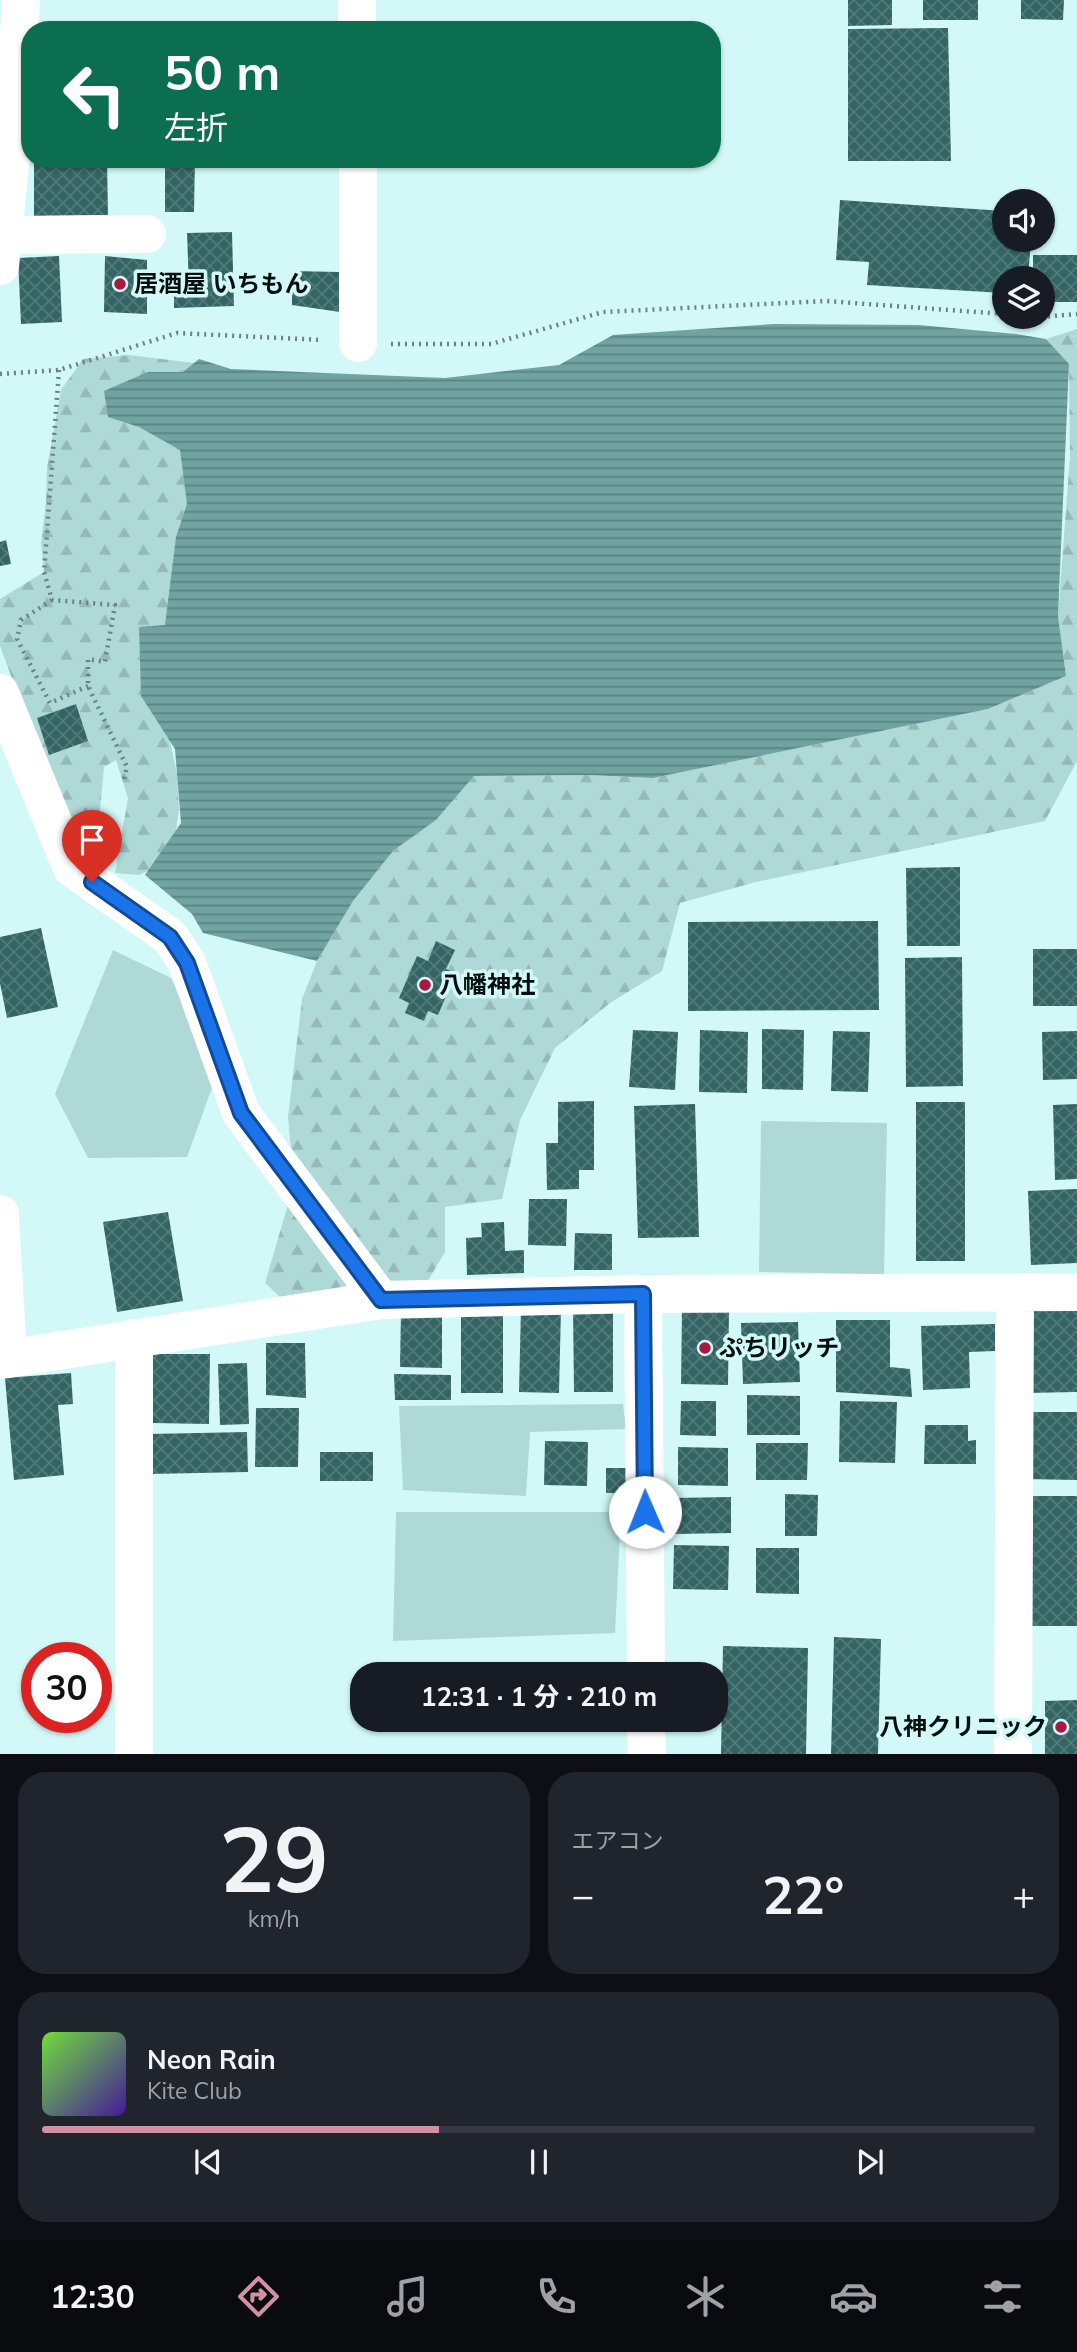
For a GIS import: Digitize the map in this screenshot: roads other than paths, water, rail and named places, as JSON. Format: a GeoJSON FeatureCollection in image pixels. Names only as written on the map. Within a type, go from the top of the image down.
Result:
{"type":"FeatureCollection","features":[{"type":"Feature","properties":{"kind":"street"},"geometry":{"type":"LineString","coordinates":[[21,0],[6,130],[2,251],[147,234]]}},
{"type":"Feature","properties":{"kind":"street"},"geometry":{"type":"LineString","coordinates":[[357,0],[357,21]]}},
{"type":"Feature","properties":{"kind":"street"},"geometry":{"type":"LineString","coordinates":[[358,168],[358,343]]}},
{"type":"Feature","properties":{"kind":"street"},"geometry":{"type":"LineString","coordinates":[[0,693],[72,869],[170,937],[187,963],[241,1113],[381,1300]]}},
{"type":"Feature","properties":{"kind":"street"},"geometry":{"type":"LineString","coordinates":[[0,1214],[4,1360],[381,1300],[643,1294],[1077,1292]]}},
{"type":"Feature","properties":{"kind":"street"},"geometry":{"type":"LineString","coordinates":[[1013,1754],[1014,1293]]}},
{"type":"Feature","properties":{"kind":"street"},"geometry":{"type":"LineString","coordinates":[[643,1294],[646,1662]]}},
{"type":"Feature","properties":{"kind":"street"},"geometry":{"type":"LineString","coordinates":[[134,1338],[134,1754]]}},
{"type":"Feature","properties":{"kind":"street"},"geometry":{"type":"LineString","coordinates":[[646,1732],[647,1754]]}},
{"type":"Feature","properties":{"kind":"place","name":"居酒屋 いちもん"},"geometry":{"type":"Point","coordinates":[120,284]}},
{"type":"Feature","properties":{"kind":"place","name":"八幡神社"},"geometry":{"type":"Point","coordinates":[425,985]}},
{"type":"Feature","properties":{"kind":"place","name":"ぷちリッチ"},"geometry":{"type":"Point","coordinates":[705,1348]}},
{"type":"Feature","properties":{"kind":"place","name":"八神クリニック"},"geometry":{"type":"Point","coordinates":[1061,1727]}}]}
